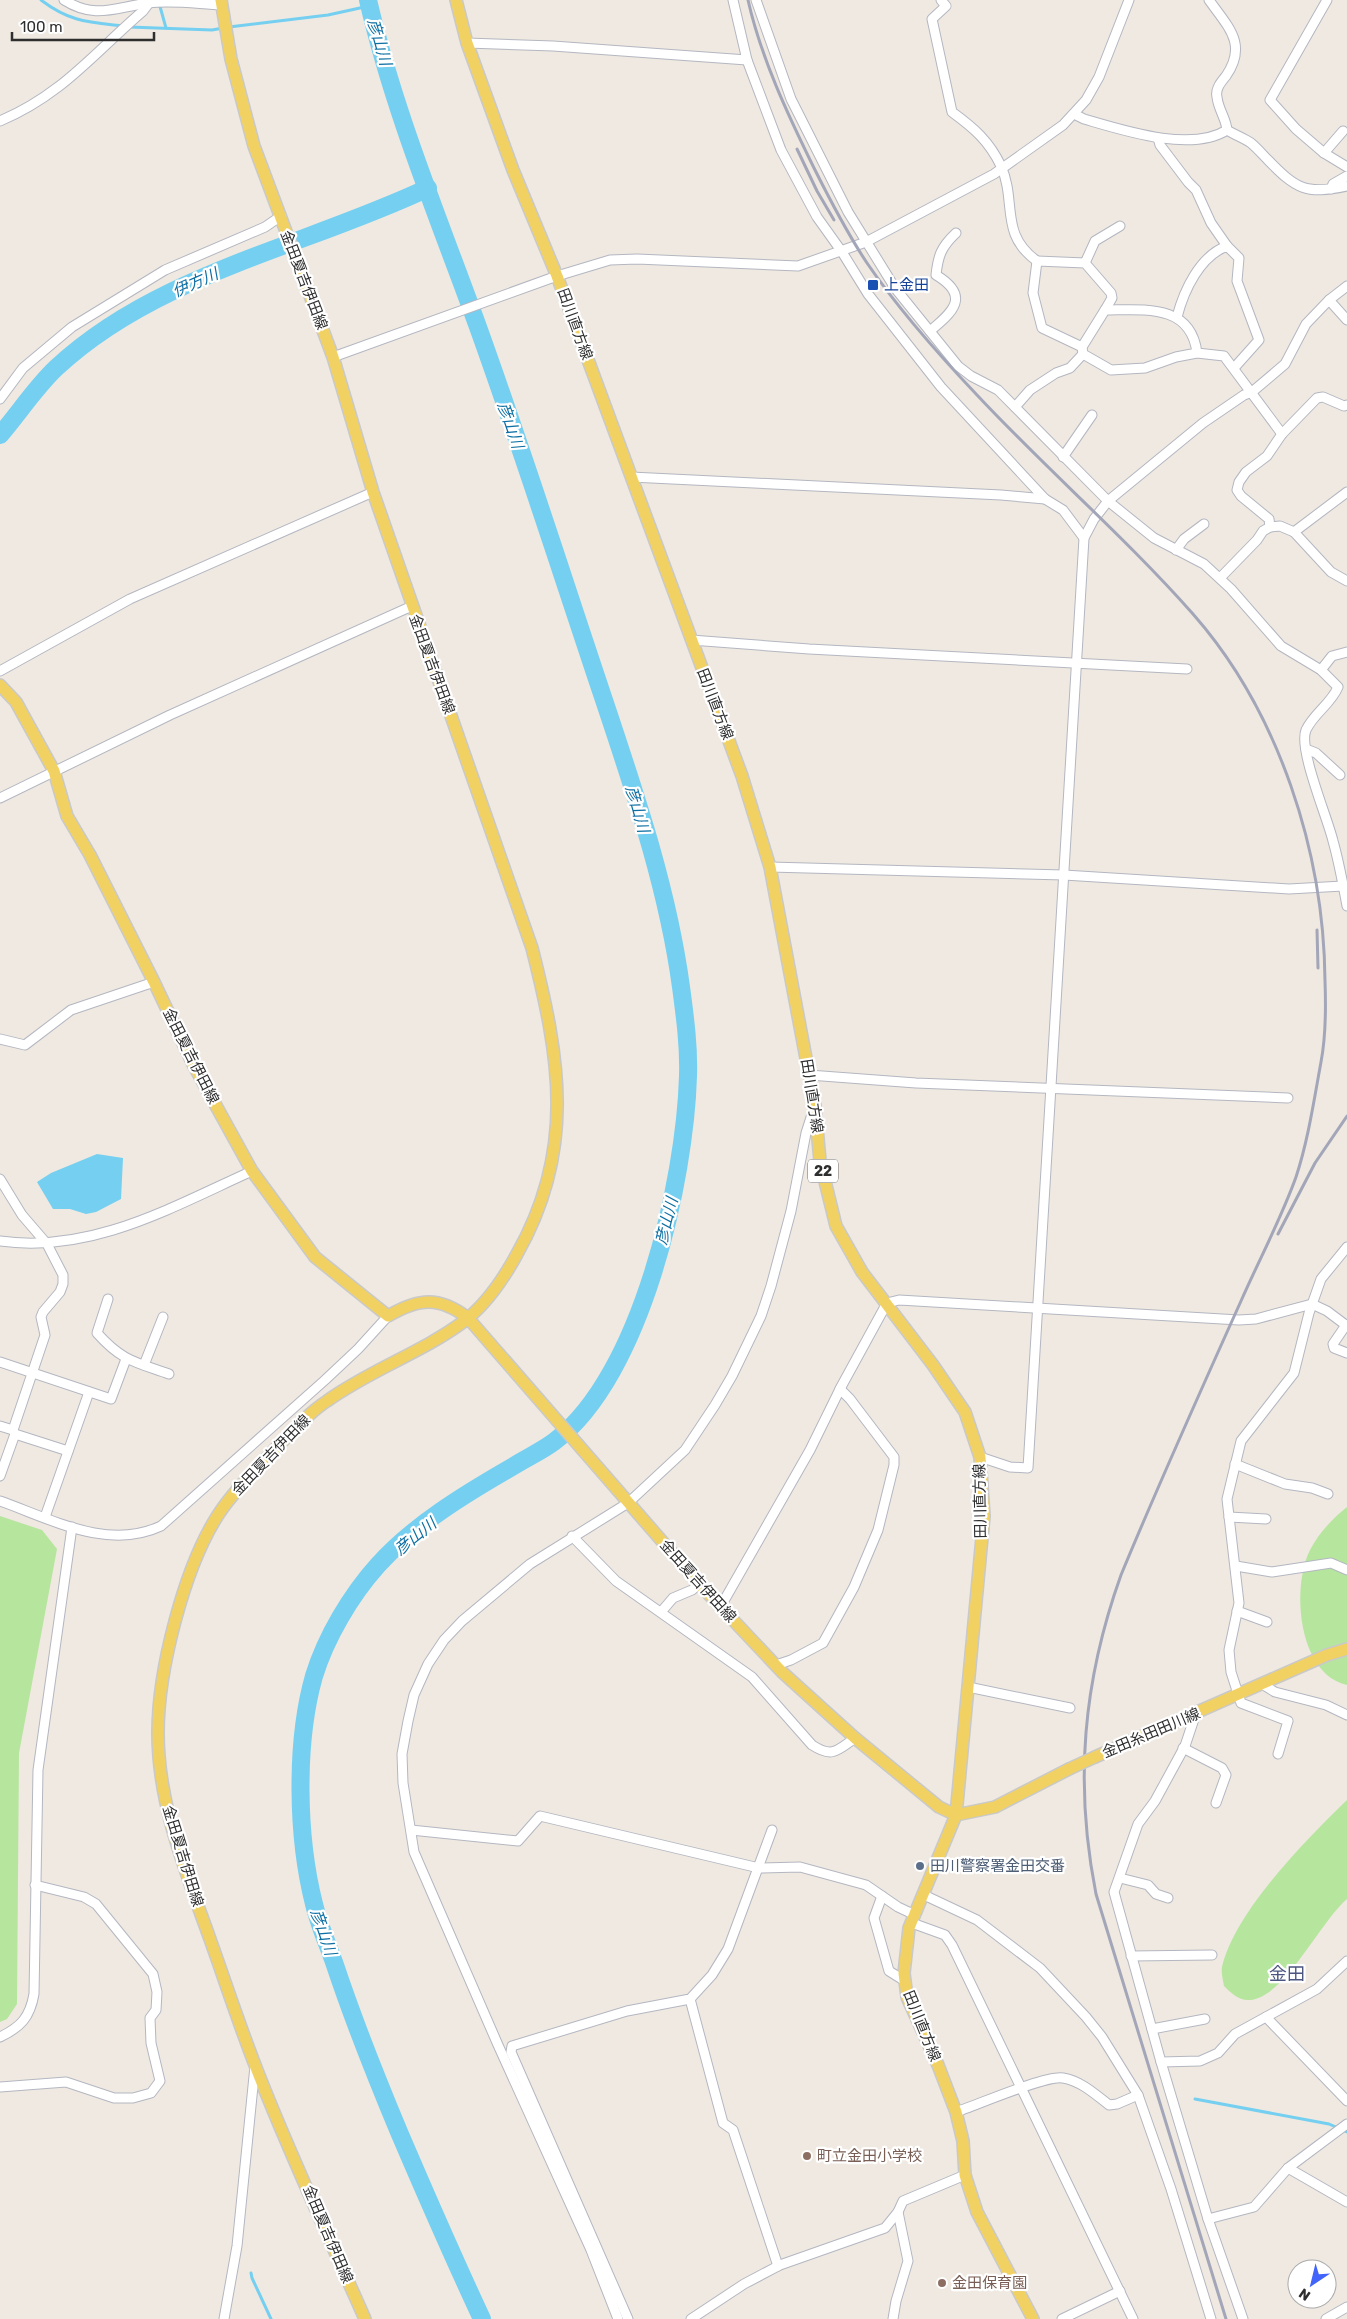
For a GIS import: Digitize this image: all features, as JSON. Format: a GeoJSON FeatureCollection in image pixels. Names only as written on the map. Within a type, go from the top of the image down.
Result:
{"type":"FeatureCollection","features":[{"type":"Feature","properties":{"kind":"main road","name":"田川直方線"},"geometry":{"type":"LineString","coordinates":[[456,0],[467,43],[514,170],[557,276],[742,776],[770,867],[815,1106],[820,1161],[836,1226],[862,1272],[887,1303],[965,1412],[980,1457],[984,1516],[956,1815],[914,1919],[904,1973],[907,1997],[938,2065],[956,2112],[963,2141],[965,2175],[977,2212],[1033,2319]]}},
{"type":"Feature","properties":{"kind":"main road","name":"金田夏吉伊田線"},"geometry":{"type":"LineString","coordinates":[[221,3],[230,59],[254,146],[333,357],[373,492],[532,948],[550,1019],[558,1085],[555,1148],[542,1203],[508,1271],[468,1318],[445,1334],[324,1402],[299,1424],[233,1494],[217,1517],[191,1574],[172,1632],[159,1703],[160,1770],[174,1839],[255,2066],[364,2319]]}},
{"type":"Feature","properties":{"kind":"main road","name":"金田夏吉伊田線"},"geometry":{"type":"LineString","coordinates":[[0,685],[16,702],[54,771],[67,816],[154,982],[193,1064],[252,1171],[315,1257],[388,1316],[404,1306],[422,1301],[439,1302],[455,1308],[468,1318],[699,1584],[776,1665],[855,1738],[939,1807],[956,1815]]}},
{"type":"Feature","properties":{"kind":"main road","name":"金田糸田田川線"},"geometry":{"type":"LineString","coordinates":[[956,1815],[995,1807],[1095,1757],[1347,1649]]}},
{"type":"Feature","properties":{"kind":"street"},"geometry":{"type":"LineString","coordinates":[[64,0],[73,6],[92,12],[110,11],[149,3],[221,3]]}},
{"type":"Feature","properties":{"kind":"street"},"geometry":{"type":"LineString","coordinates":[[732,0],[748,60],[781,150],[817,217],[842,252],[868,294],[941,387],[1045,499],[1063,510],[1084,538]]}},
{"type":"Feature","properties":{"kind":"street"},"geometry":{"type":"LineString","coordinates":[[756,0],[791,99],[844,204],[896,288],[958,366],[998,390],[1108,501],[1154,538],[1204,564],[1220,578],[1281,646],[1321,670],[1338,687],[1334,698],[1316,714],[1305,731],[1306,749],[1333,840],[1347,906]]}},
{"type":"Feature","properties":{"kind":"street"},"geometry":{"type":"LineString","coordinates":[[941,0],[946,6],[932,20],[952,112],[977,130],[1002,168],[1017,241],[1026,254],[1037,261],[1085,263],[1111,293],[1112,298],[1070,368],[1030,390],[1015,407]]}},
{"type":"Feature","properties":{"kind":"street"},"geometry":{"type":"LineString","coordinates":[[333,357],[557,276],[610,260],[637,259],[798,266],[866,242],[994,174],[1063,125],[1086,100],[1099,77],[1129,0]]}},
{"type":"Feature","properties":{"kind":"street"},"geometry":{"type":"LineString","coordinates":[[1209,0],[1232,33],[1237,50],[1228,72],[1218,87],[1216,97],[1226,120],[1227,130]]}},
{"type":"Feature","properties":{"kind":"street"},"geometry":{"type":"LineString","coordinates":[[1327,0],[1270,100],[1296,129],[1324,153],[1347,167]]}},
{"type":"Feature","properties":{"kind":"street"},"geometry":{"type":"LineString","coordinates":[[0,121],[27,110],[56,90],[143,11],[149,3]]}},
{"type":"Feature","properties":{"kind":"street"},"geometry":{"type":"LineString","coordinates":[[467,43],[553,46],[748,60]]}},
{"type":"Feature","properties":{"kind":"street"},"geometry":{"type":"LineString","coordinates":[[1074,114],[1084,119],[1158,138],[1203,139],[1219,136],[1227,130]]}},
{"type":"Feature","properties":{"kind":"street"},"geometry":{"type":"LineString","coordinates":[[1227,130],[1251,143],[1287,180],[1297,186],[1308,190],[1347,186]]}},
{"type":"Feature","properties":{"kind":"street"},"geometry":{"type":"LineString","coordinates":[[1324,153],[1342,131]]}},
{"type":"Feature","properties":{"kind":"street"},"geometry":{"type":"LineString","coordinates":[[1158,138],[1160,145],[1196,190],[1211,223],[1227,246],[1239,258],[1240,264],[1237,281],[1259,340],[1234,368]]}},
{"type":"Feature","properties":{"kind":"street"},"geometry":{"type":"LineString","coordinates":[[1331,189],[1333,184],[1347,176]]}},
{"type":"Feature","properties":{"kind":"street"},"geometry":{"type":"LineString","coordinates":[[0,399],[23,368],[72,327],[165,270],[282,220]]}},
{"type":"Feature","properties":{"kind":"street"},"geometry":{"type":"LineString","coordinates":[[1085,263],[1086,256],[1096,241],[1120,226]]}},
{"type":"Feature","properties":{"kind":"street"},"geometry":{"type":"LineString","coordinates":[[930,331],[951,314],[956,305],[956,295],[953,290],[944,280],[936,275],[938,257],[948,240],[956,233]]}},
{"type":"Feature","properties":{"kind":"street"},"geometry":{"type":"LineString","coordinates":[[1177,317],[1190,283],[1207,259],[1227,246]]}},
{"type":"Feature","properties":{"kind":"street"},"geometry":{"type":"LineString","coordinates":[[1037,261],[1033,293],[1042,328],[1082,350],[1111,370],[1145,368],[1176,357],[1197,353],[1224,356],[1282,434]]}},
{"type":"Feature","properties":{"kind":"street"},"geometry":{"type":"LineString","coordinates":[[980,1457],[1010,1467],[1028,1468],[1084,538],[1094,519],[1108,501],[1203,422],[1244,395],[1252,392],[1285,364],[1306,324],[1329,300],[1347,286]]}},
{"type":"Feature","properties":{"kind":"street"},"geometry":{"type":"LineString","coordinates":[[1329,300],[1347,320]]}},
{"type":"Feature","properties":{"kind":"street"},"geometry":{"type":"LineString","coordinates":[[1106,310],[1152,310],[1177,317],[1184,322],[1196,343],[1197,353]]}},
{"type":"Feature","properties":{"kind":"street"},"geometry":{"type":"LineString","coordinates":[[1270,527],[1269,519],[1241,496],[1237,490],[1239,482],[1246,472],[1268,456],[1282,434],[1317,398],[1323,398],[1344,406],[1347,405]]}},
{"type":"Feature","properties":{"kind":"street"},"geometry":{"type":"LineString","coordinates":[[1063,457],[1092,416]]}},
{"type":"Feature","properties":{"kind":"street"},"geometry":{"type":"LineString","coordinates":[[631,477],[1001,495],[1045,499]]}},
{"type":"Feature","properties":{"kind":"street"},"geometry":{"type":"LineString","coordinates":[[0,671],[130,599],[373,492]]}},
{"type":"Feature","properties":{"kind":"street"},"geometry":{"type":"LineString","coordinates":[[1294,532],[1347,492]]}},
{"type":"Feature","properties":{"kind":"street"},"geometry":{"type":"LineString","coordinates":[[1176,550],[1184,539],[1204,524]]}},
{"type":"Feature","properties":{"kind":"street"},"geometry":{"type":"LineString","coordinates":[[1220,578],[1257,540],[1263,531],[1270,527],[1280,526],[1294,532],[1331,572],[1347,581]]}},
{"type":"Feature","properties":{"kind":"street"},"geometry":{"type":"LineString","coordinates":[[0,798],[102,750],[170,715],[412,606]]}},
{"type":"Feature","properties":{"kind":"street"},"geometry":{"type":"LineString","coordinates":[[691,640],[808,649],[1187,669]]}},
{"type":"Feature","properties":{"kind":"street"},"geometry":{"type":"LineString","coordinates":[[1321,670],[1332,656],[1347,652]]}},
{"type":"Feature","properties":{"kind":"street"},"geometry":{"type":"LineString","coordinates":[[1306,749],[1316,753],[1340,775]]}},
{"type":"Feature","properties":{"kind":"street"},"geometry":{"type":"LineString","coordinates":[[770,867],[1064,874],[1289,889],[1343,886]]}},
{"type":"Feature","properties":{"kind":"street"},"geometry":{"type":"LineString","coordinates":[[0,1039],[25,1045],[72,1010],[154,982]]}},
{"type":"Feature","properties":{"kind":"street"},"geometry":{"type":"LineString","coordinates":[[809,1076],[916,1083],[1288,1098]]}},
{"type":"Feature","properties":{"kind":"street"},"geometry":{"type":"LineString","coordinates":[[628,2319],[414,1852],[404,1783],[402,1754],[414,1695],[428,1664],[444,1640],[462,1621],[530,1564],[572,1536],[604,1519],[685,1450],[732,1376],[761,1316],[772,1286],[791,1211],[806,1133],[815,1106]]}},
{"type":"Feature","properties":{"kind":"street"},"geometry":{"type":"LineString","coordinates":[[0,1241],[22,1244],[47,1244],[97,1236],[124,1228],[252,1171]]}},
{"type":"Feature","properties":{"kind":"street"},"geometry":{"type":"LineString","coordinates":[[0,1179],[22,1215],[47,1244],[63,1274],[63,1284],[60,1292],[41,1317],[45,1335],[31,1373],[0,1476]]}},
{"type":"Feature","properties":{"kind":"street"},"geometry":{"type":"LineString","coordinates":[[1278,1754],[1288,1721],[1241,1703],[1231,1672],[1229,1650],[1239,1604],[1229,1517],[1228,1490],[1242,1441],[1294,1373],[1312,1304],[1321,1279],[1347,1247]]}},
{"type":"Feature","properties":{"kind":"street"},"geometry":{"type":"LineString","coordinates":[[108,1299],[97,1333],[112,1350],[126,1359],[169,1374]]}},
{"type":"Feature","properties":{"kind":"street"},"geometry":{"type":"LineString","coordinates":[[721,1606],[810,1450],[840,1389],[887,1303],[899,1300],[1239,1320],[1256,1319],[1312,1304],[1327,1311],[1346,1325],[1333,1344],[1334,1348],[1347,1353]]}},
{"type":"Feature","properties":{"kind":"street"},"geometry":{"type":"LineString","coordinates":[[0,1501],[72,1527],[107,1536],[144,1534],[161,1526],[331,1374],[388,1316]]}},
{"type":"Feature","properties":{"kind":"street"},"geometry":{"type":"LineString","coordinates":[[144,1365],[163,1317]]}},
{"type":"Feature","properties":{"kind":"street"},"geometry":{"type":"LineString","coordinates":[[0,1362],[111,1399],[126,1359]]}},
{"type":"Feature","properties":{"kind":"street"},"geometry":{"type":"LineString","coordinates":[[776,1665],[791,1660],[823,1643],[854,1586],[878,1530],[894,1465],[894,1457],[850,1399],[840,1389]]}},
{"type":"Feature","properties":{"kind":"street"},"geometry":{"type":"LineString","coordinates":[[45,1517],[89,1392]]}},
{"type":"Feature","properties":{"kind":"street"},"geometry":{"type":"LineString","coordinates":[[0,1426],[68,1451]]}},
{"type":"Feature","properties":{"kind":"street"},"geometry":{"type":"LineString","coordinates":[[1235,1464],[1285,1484],[1312,1488],[1328,1494]]}},
{"type":"Feature","properties":{"kind":"street"},"geometry":{"type":"LineString","coordinates":[[1229,1517],[1266,1519]]}},
{"type":"Feature","properties":{"kind":"street"},"geometry":{"type":"LineString","coordinates":[[0,2037],[18,2027],[32,2008],[34,1994],[38,1770],[72,1527]]}},
{"type":"Feature","properties":{"kind":"street"},"geometry":{"type":"LineString","coordinates":[[572,1536],[616,1581],[752,1677],[812,1745],[824,1753],[833,1753],[855,1738]]}},
{"type":"Feature","properties":{"kind":"street"},"geometry":{"type":"LineString","coordinates":[[1236,1566],[1272,1572],[1331,1563],[1347,1570]]}},
{"type":"Feature","properties":{"kind":"street"},"geometry":{"type":"LineString","coordinates":[[661,1612],[674,1598],[692,1590],[699,1584]]}},
{"type":"Feature","properties":{"kind":"street"},"geometry":{"type":"LineString","coordinates":[[1238,1611],[1267,1622]]}},
{"type":"Feature","properties":{"kind":"street"},"geometry":{"type":"LineString","coordinates":[[1262,1684],[1274,1692],[1326,1705],[1347,1715]]}},
{"type":"Feature","properties":{"kind":"street"},"geometry":{"type":"LineString","coordinates":[[968,1687],[1070,1708]]}},
{"type":"Feature","properties":{"kind":"street"},"geometry":{"type":"LineString","coordinates":[[1196,1713],[1183,1748],[1155,1801],[1138,1824],[1114,1892],[1161,2062],[1208,2219],[1243,2319]]}},
{"type":"Feature","properties":{"kind":"street"},"geometry":{"type":"LineString","coordinates":[[1183,1748],[1222,1768],[1226,1775],[1216,1803]]}},
{"type":"Feature","properties":{"kind":"street"},"geometry":{"type":"LineString","coordinates":[[411,1830],[518,1841],[540,1816],[759,1868],[800,1867],[866,1885],[914,1919],[946,1935],[1133,2319]]}},
{"type":"Feature","properties":{"kind":"street"},"geometry":{"type":"LineString","coordinates":[[618,2319],[511,2052],[512,2046],[627,2012],[690,1999],[712,1975],[728,1949],[772,1830]]}},
{"type":"Feature","properties":{"kind":"street"},"geometry":{"type":"LineString","coordinates":[[1120,1878],[1148,1885],[1156,1894],[1168,1898]]}},
{"type":"Feature","properties":{"kind":"street"},"geometry":{"type":"LineString","coordinates":[[0,2087],[66,2082],[114,2098],[133,2098],[151,2093],[160,2081],[151,2043],[150,2018],[156,2010],[153,1974],[96,1904],[84,1897],[35,1885]]}},
{"type":"Feature","properties":{"kind":"street"},"geometry":{"type":"LineString","coordinates":[[924,1895],[977,1920],[1040,1968],[1102,2037],[1138,2095],[1171,2189],[1211,2319]]}},
{"type":"Feature","properties":{"kind":"street"},"geometry":{"type":"LineString","coordinates":[[882,1896],[874,1918],[889,1971],[905,1981]]}},
{"type":"Feature","properties":{"kind":"street"},"geometry":{"type":"LineString","coordinates":[[1131,1956],[1212,1955]]}},
{"type":"Feature","properties":{"kind":"street"},"geometry":{"type":"LineString","coordinates":[[1161,2062],[1200,2061],[1218,2053],[1235,2034],[1317,1988],[1347,1961]]}},
{"type":"Feature","properties":{"kind":"street"},"geometry":{"type":"LineString","coordinates":[[690,1999],[724,2123],[733,2130],[778,2266]]}},
{"type":"Feature","properties":{"kind":"street"},"geometry":{"type":"LineString","coordinates":[[1266,2017],[1347,2101]]}},
{"type":"Feature","properties":{"kind":"street"},"geometry":{"type":"LineString","coordinates":[[1152,2029],[1205,2019]]}},
{"type":"Feature","properties":{"kind":"street"},"geometry":{"type":"LineString","coordinates":[[224,2319],[237,2246],[255,2066]]}},
{"type":"Feature","properties":{"kind":"street"},"geometry":{"type":"LineString","coordinates":[[956,2112],[1042,2080],[1061,2078],[1079,2083],[1109,2105],[1117,2104],[1138,2095]]}},
{"type":"Feature","properties":{"kind":"street"},"geometry":{"type":"LineString","coordinates":[[1208,2219],[1254,2207],[1288,2168],[1347,2124]]}},
{"type":"Feature","properties":{"kind":"street"},"geometry":{"type":"LineString","coordinates":[[1288,2168],[1347,2202]]}},
{"type":"Feature","properties":{"kind":"street"},"geometry":{"type":"LineString","coordinates":[[691,2319],[744,2284],[778,2266],[885,2228],[898,2212],[903,2202],[965,2175]]}},
{"type":"Feature","properties":{"kind":"street"},"geometry":{"type":"LineString","coordinates":[[893,2319],[896,2301],[908,2261],[898,2212]]}},
{"type":"Feature","properties":{"kind":"street"},"geometry":{"type":"LineString","coordinates":[[1062,2319],[1120,2291]]}},
{"type":"Feature","properties":{"kind":"street"},"geometry":{"type":"LineString","coordinates":[[1326,2319],[1347,2307]]}},
{"type":"Feature","properties":{"kind":"green space"},"geometry":{"type":"Polygon","coordinates":[[[1347,1507],[1347,1685],[1331,1678],[1318,1665],[1309,1647],[1303,1628],[1300,1607],[1304,1566],[1310,1550],[1326,1527],[1347,1507]]]}},
{"type":"Feature","properties":{"kind":"green space"},"geometry":{"type":"Polygon","coordinates":[[[0,1516],[42,1530],[57,1549],[19,1753],[17,2004],[7,2019],[0,2022],[0,1516]]]}},
{"type":"Feature","properties":{"kind":"green space"},"geometry":{"type":"Polygon","coordinates":[[[1347,1800],[1347,1899],[1336,1910],[1289,1973],[1276,1987],[1263,1996],[1250,2000],[1239,1998],[1224,1986],[1222,1967],[1229,1945],[1241,1923],[1256,1900],[1274,1878],[1312,1835],[1347,1800]]]}},
{"type":"Feature","properties":{"kind":"water"},"geometry":{"type":"Polygon","coordinates":[[[97,1154],[123,1158],[121,1199],[96,1212],[86,1214],[70,1209],[53,1209],[37,1182],[51,1173],[97,1154]]]}},
{"type":"Feature","properties":{"kind":"waterway"},"geometry":{"type":"LineString","coordinates":[[41,0],[70,17],[89,22],[123,26]]}},
{"type":"Feature","properties":{"kind":"waterway","name":"彦山川"},"geometry":{"type":"LineString","coordinates":[[368,0],[404,124],[511,421],[617,738],[650,844],[675,951],[684,1009],[688,1054],[685,1119],[668,1220],[653,1273],[635,1324],[612,1371],[586,1411],[555,1441],[441,1511],[392,1550],[378,1565],[349,1603],[332,1632],[319,1661],[308,1702],[301,1760],[300,1790],[304,1850],[316,1912],[382,2091],[429,2203],[482,2319]]}},
{"type":"Feature","properties":{"kind":"waterway"},"geometry":{"type":"LineString","coordinates":[[159,3],[166,28]]}},
{"type":"Feature","properties":{"kind":"waterway"},"geometry":{"type":"LineString","coordinates":[[229,27],[328,15],[369,6]]}},
{"type":"Feature","properties":{"kind":"waterway"},"geometry":{"type":"LineString","coordinates":[[129,27],[212,30],[223,28]]}},
{"type":"Feature","properties":{"kind":"waterway","name":"伊方川"},"geometry":{"type":"LineString","coordinates":[[0,435],[56,368],[96,336],[139,308],[185,285],[234,264],[381,209],[428,188]]}},
{"type":"Feature","properties":{"kind":"waterway"},"geometry":{"type":"LineString","coordinates":[[1195,2099],[1329,2124],[1347,2132]]}},
{"type":"Feature","properties":{"kind":"waterway"},"geometry":{"type":"LineString","coordinates":[[251,2273],[271,2319]]}},
{"type":"Feature","properties":{"kind":"railway"},"geometry":{"type":"LineString","coordinates":[[748,0],[768,65],[795,128],[839,216],[879,280],[919,331],[963,380],[1167,586],[1193,614],[1223,653],[1250,695],[1272,739],[1291,786],[1305,834],[1316,883],[1323,932],[1325,1032],[1313,1106],[1300,1163],[1284,1208],[1195,1403],[1121,1575],[1098,1654],[1086,1733],[1084,1772],[1085,1812],[1096,1894],[1226,2319]]}},
{"type":"Feature","properties":{"kind":"railway"},"geometry":{"type":"LineString","coordinates":[[797,149],[817,191],[834,220]]}},
{"type":"Feature","properties":{"kind":"railway"},"geometry":{"type":"LineString","coordinates":[[1317,930],[1318,968]]}},
{"type":"Feature","properties":{"kind":"railway"},"geometry":{"type":"LineString","coordinates":[[1278,1234],[1315,1163],[1347,1116]]}},
{"type":"Feature","properties":{"kind":"place","name":"上金田"},"geometry":{"type":"Point","coordinates":[873,285]}},
{"type":"Feature","properties":{"kind":"place","name":"田川警察署金田交番"},"geometry":{"type":"Point","coordinates":[920,1866]}},
{"type":"Feature","properties":{"kind":"place","name":"町立金田小学校"},"geometry":{"type":"Point","coordinates":[807,2156]}},
{"type":"Feature","properties":{"kind":"place","name":"金田保育園"},"geometry":{"type":"Point","coordinates":[942,2283]}},
{"type":"Feature","properties":{"kind":"district","name":"金田"},"geometry":{"type":"Point","coordinates":[1287,1974]}}]}
